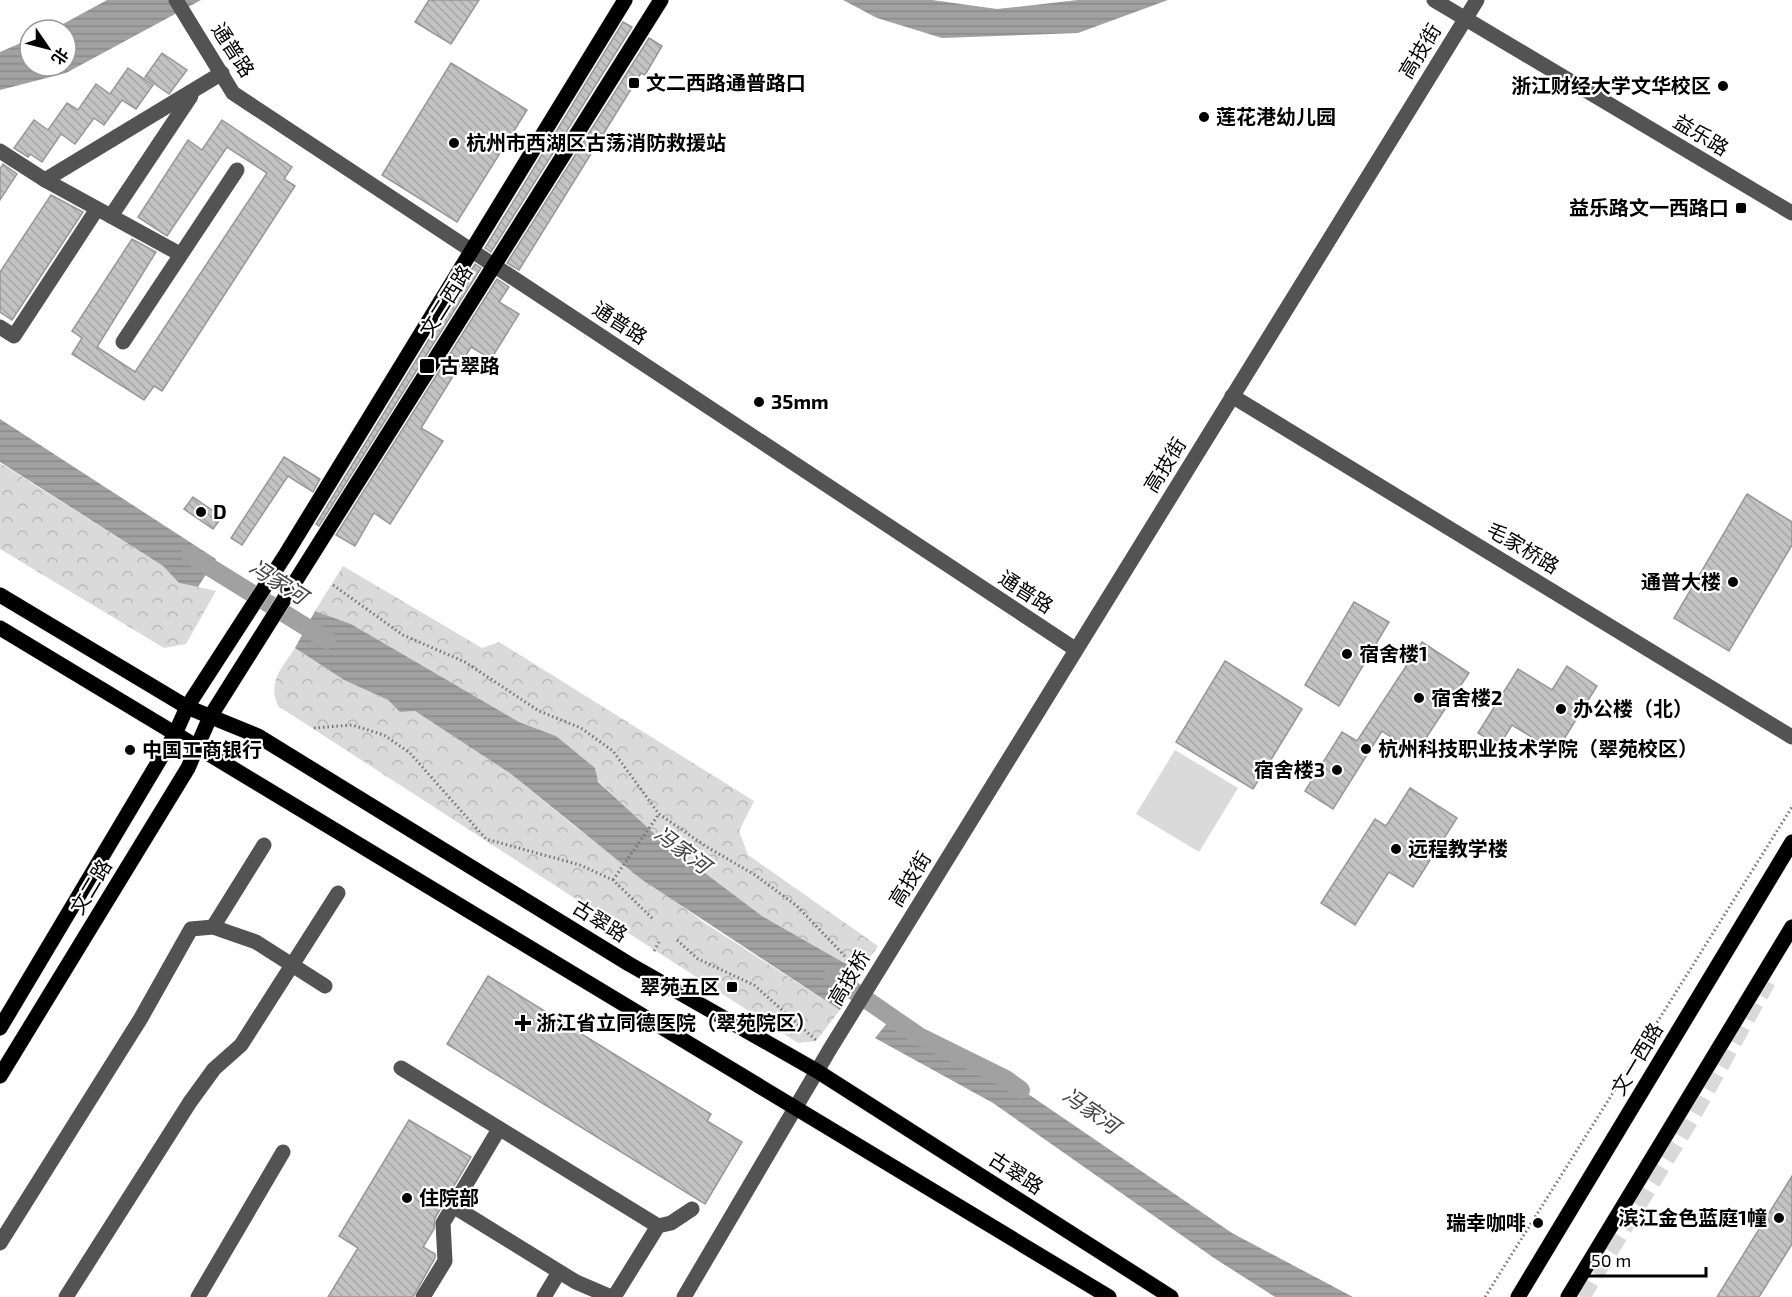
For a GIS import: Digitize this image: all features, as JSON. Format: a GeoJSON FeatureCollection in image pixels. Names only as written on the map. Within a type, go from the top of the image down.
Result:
{"type":"FeatureCollection","features":[{"type":"Feature","properties":{"kind":"main road","name":"文二西路"},"geometry":{"type":"LineString","coordinates":[[187,707],[286,554],[625,0]]}},
{"type":"Feature","properties":{"kind":"main road","name":"文二西路"},"geometry":{"type":"LineString","coordinates":[[210,717],[661,0]]}},
{"type":"Feature","properties":{"kind":"main road","name":"古翠路"},"geometry":{"type":"LineString","coordinates":[[0,595],[187,707],[258,736],[629,964],[817,1071],[1172,1297]]}},
{"type":"Feature","properties":{"kind":"main road"},"geometry":{"type":"LineString","coordinates":[[0,628],[1109,1297]]}},
{"type":"Feature","properties":{"kind":"main road","name":"文二路"},"geometry":{"type":"LineString","coordinates":[[0,1028],[175,734],[187,707]]}},
{"type":"Feature","properties":{"kind":"main road","name":"文二路"},"geometry":{"type":"LineString","coordinates":[[0,1076],[188,768],[210,717]]}},
{"type":"Feature","properties":{"kind":"main road","name":"文一西路"},"geometry":{"type":"LineString","coordinates":[[1518,1297],[1792,842]]}},
{"type":"Feature","properties":{"kind":"main road"},"geometry":{"type":"LineString","coordinates":[[1568,1297],[1792,927]]}},
{"type":"Feature","properties":{"kind":"street","name":"通普路"},"geometry":{"type":"LineString","coordinates":[[176,0],[233,93],[1076,650]]}},
{"type":"Feature","properties":{"kind":"street","name":"益乐路"},"geometry":{"type":"LineString","coordinates":[[1434,0],[1464,20],[1792,213]]}},
{"type":"Feature","properties":{"kind":"street","name":"高技街"},"geometry":{"type":"LineString","coordinates":[[890,952],[1477,0]]}},
{"type":"Feature","properties":{"kind":"street"},"geometry":{"type":"LineString","coordinates":[[45,180],[222,73]]}},
{"type":"Feature","properties":{"kind":"street"},"geometry":{"type":"LineString","coordinates":[[0,327],[14,336],[194,92]]}},
{"type":"Feature","properties":{"kind":"street"},"geometry":{"type":"LineString","coordinates":[[0,151],[45,180],[180,254]]}},
{"type":"Feature","properties":{"kind":"street"},"geometry":{"type":"LineString","coordinates":[[123,342],[237,170]]}},
{"type":"Feature","properties":{"kind":"street","name":"毛家桥路"},"geometry":{"type":"LineString","coordinates":[[1232,396],[1792,737]]}},
{"type":"Feature","properties":{"kind":"street"},"geometry":{"type":"LineString","coordinates":[[213,927],[264,845]]}},
{"type":"Feature","properties":{"kind":"street"},"geometry":{"type":"LineString","coordinates":[[66,1297],[190,1102],[214,1069],[241,1045],[338,893]]}},
{"type":"Feature","properties":{"kind":"street"},"geometry":{"type":"LineString","coordinates":[[0,1243],[141,1018],[191,929],[213,927],[256,942],[325,986]]}},
{"type":"Feature","properties":{"kind":"street","name":"高技桥"},"geometry":{"type":"LineString","coordinates":[[817,1071],[890,952]]}},
{"type":"Feature","properties":{"kind":"street"},"geometry":{"type":"LineString","coordinates":[[401,1068],[658,1226],[671,1223],[692,1209]]}},
{"type":"Feature","properties":{"kind":"street"},"geometry":{"type":"LineString","coordinates":[[684,1297],[817,1071]]}},
{"type":"Feature","properties":{"kind":"street"},"geometry":{"type":"LineString","coordinates":[[423,1297],[445,1261],[442,1223],[499,1129]]}},
{"type":"Feature","properties":{"kind":"street"},"geometry":{"type":"LineString","coordinates":[[198,1297],[283,1152]]}},
{"type":"Feature","properties":{"kind":"street"},"geometry":{"type":"LineString","coordinates":[[453,1206],[560,1272],[596,1292],[613,1297],[658,1226]]}},
{"type":"Feature","properties":{"kind":"street"},"geometry":{"type":"LineString","coordinates":[[544,1297],[560,1272]]}},
{"type":"Feature","properties":{"kind":"path"},"geometry":{"type":"LineString","coordinates":[[333,585],[403,635],[465,662],[539,711],[581,728],[613,751],[659,814],[707,847],[755,875],[796,906],[860,972]]}},
{"type":"Feature","properties":{"kind":"path"},"geometry":{"type":"LineString","coordinates":[[314,728],[352,724],[384,735],[410,753],[486,839],[580,865],[613,880],[654,920]]}},
{"type":"Feature","properties":{"kind":"path"},"geometry":{"type":"LineString","coordinates":[[1485,1297],[1792,807]]}},
{"type":"Feature","properties":{"kind":"path"},"geometry":{"type":"LineString","coordinates":[[613,880],[659,814]]}},
{"type":"Feature","properties":{"kind":"path"},"geometry":{"type":"LineString","coordinates":[[677,940],[698,959],[754,985],[816,1041]]}},
{"type":"Feature","properties":{"kind":"path"},"geometry":{"type":"LineString","coordinates":[[654,951],[659,942]]}},
{"type":"Feature","properties":{"kind":"green space"},"geometry":{"type":"Polygon","coordinates":[[[0,463],[163,566],[179,583],[216,591],[186,644],[164,648],[0,549],[0,463]]]}},
{"type":"Feature","properties":{"kind":"green space"},"geometry":{"type":"Polygon","coordinates":[[[343,566],[482,648],[499,642],[754,801],[739,831],[748,855],[878,946],[860,972],[762,916],[660,839],[623,807],[556,736],[519,722],[351,624],[315,611],[343,566]]]}},
{"type":"Feature","properties":{"kind":"green space"},"geometry":{"type":"Polygon","coordinates":[[[295,648],[344,680],[388,700],[400,712],[415,711],[511,774],[573,825],[706,924],[840,1010],[816,1041],[798,1043],[278,706],[274,690],[275,682],[295,648]]]}},
{"type":"Feature","properties":{"kind":"green space"},"geometry":{"type":"Polygon","coordinates":[[[1175,750],[1238,788],[1199,852],[1136,814],[1175,750]]]}},
{"type":"Feature","properties":{"kind":"shaded area"},"geometry":{"type":"Polygon","coordinates":[[[107,0],[201,0],[78,67],[78,18],[74,18],[107,0]]]}},
{"type":"Feature","properties":{"kind":"shaded area"},"geometry":{"type":"Polygon","coordinates":[[[843,0],[932,0],[997,9],[1078,0],[1168,0],[1078,33],[942,38],[877,18],[843,0]]]}},
{"type":"Feature","properties":{"kind":"shaded area"},"geometry":{"type":"Polygon","coordinates":[[[18,44],[18,78],[47,78],[0,90],[0,52],[18,44]]]}},
{"type":"Feature","properties":{"kind":"shaded area"},"geometry":{"type":"Polygon","coordinates":[[[0,419],[216,559],[198,587],[179,583],[163,566],[0,462],[0,419]]]}},
{"type":"Feature","properties":{"kind":"shaded area"},"geometry":{"type":"Polygon","coordinates":[[[315,611],[351,624],[519,722],[556,736],[595,768],[598,782],[660,839],[762,916],[860,972],[840,1010],[641,879],[511,774],[415,711],[400,712],[388,700],[344,680],[295,648],[315,611]]]}},
{"type":"Feature","properties":{"kind":"shaded area"},"geometry":{"type":"Polygon","coordinates":[[[892,1017],[919,1036],[1006,1079],[1232,1233],[1353,1297],[1275,1297],[1214,1258],[993,1103],[875,1038],[892,1017]]]}},
{"type":"Feature","properties":{"kind":"building"},"geometry":{"type":"Polygon","coordinates":[[[429,0],[479,0],[451,44],[415,22],[429,0]]]}},
{"type":"Feature","properties":{"kind":"building"},"geometry":{"type":"Polygon","coordinates":[[[623,22],[632,27],[491,252],[485,248],[623,22]]]}},
{"type":"Feature","properties":{"kind":"building"},"geometry":{"type":"Polygon","coordinates":[[[649,38],[662,46],[645,75],[641,73],[519,270],[507,263],[649,38]]]}},
{"type":"Feature","properties":{"kind":"building"},"geometry":{"type":"Polygon","coordinates":[[[162,53],[187,70],[169,94],[145,77],[162,53]]]}},
{"type":"Feature","properties":{"kind":"building","name":"杭州市西湖区古荡消防救援站"},"geometry":{"type":"Polygon","coordinates":[[[451,63],[527,110],[457,222],[382,175],[451,63]]]}},
{"type":"Feature","properties":{"kind":"building"},"geometry":{"type":"Polygon","coordinates":[[[128,68],[153,85],[136,109],[122,100],[104,125],[94,118],[75,144],[61,134],[42,162],[14,148],[34,120],[48,130],[67,103],[78,110],[96,84],[110,94],[128,68]]]}},
{"type":"Feature","properties":{"kind":"building"},"geometry":{"type":"Polygon","coordinates":[[[222,120],[292,167],[284,179],[295,186],[162,391],[154,386],[144,400],[72,354],[82,338],[72,331],[132,239],[156,252],[97,347],[135,372],[267,173],[227,147],[167,236],[138,217],[188,140],[202,150],[222,120]]]}},
{"type":"Feature","properties":{"kind":"building"},"geometry":{"type":"Polygon","coordinates":[[[3,164],[17,174],[0,200],[0,169],[3,164]]]}},
{"type":"Feature","properties":{"kind":"building"},"geometry":{"type":"Polygon","coordinates":[[[51,195],[83,212],[12,320],[0,312],[0,272],[51,195]]]}},
{"type":"Feature","properties":{"kind":"building"},"geometry":{"type":"Polygon","coordinates":[[[475,264],[481,268],[319,526],[316,524],[475,264]]]}},
{"type":"Feature","properties":{"kind":"building"},"geometry":{"type":"Polygon","coordinates":[[[497,279],[509,287],[499,302],[519,314],[491,359],[471,347],[421,428],[443,441],[390,524],[374,513],[355,546],[336,535],[497,279]]]}},
{"type":"Feature","properties":{"kind":"building"},"geometry":{"type":"Polygon","coordinates":[[[284,457],[320,479],[313,492],[288,476],[242,545],[231,538],[284,457]]]}},
{"type":"Feature","properties":{"kind":"building","name":"通普大楼"},"geometry":{"type":"Polygon","coordinates":[[[1747,494],[1792,522],[1792,545],[1729,651],[1674,618],[1747,494]]]}},
{"type":"Feature","properties":{"kind":"building","name":"D"},"geometry":{"type":"Polygon","coordinates":[[[193,497],[222,517],[213,529],[184,509],[193,497]]]}},
{"type":"Feature","properties":{"kind":"building","name":"宿舍楼1"},"geometry":{"type":"Polygon","coordinates":[[[1354,602],[1389,622],[1339,706],[1305,685],[1354,602]]]}},
{"type":"Feature","properties":{"kind":"building","name":"宿舍楼2"},"geometry":{"type":"Polygon","coordinates":[[[1422,642],[1469,673],[1416,753],[1382,731],[1333,809],[1305,791],[1342,732],[1357,741],[1422,642]]]}},
{"type":"Feature","properties":{"kind":"building"},"geometry":{"type":"Polygon","coordinates":[[[1225,661],[1302,709],[1253,789],[1176,742],[1225,661]]]}},
{"type":"Feature","properties":{"kind":"building"},"geometry":{"type":"Polygon","coordinates":[[[1567,666],[1597,686],[1556,752],[1512,725],[1499,746],[1478,733],[1518,669],[1552,690],[1567,666]]]}},
{"type":"Feature","properties":{"kind":"building","name":"远程教学楼"},"geometry":{"type":"Polygon","coordinates":[[[1410,788],[1457,818],[1413,887],[1389,872],[1355,925],[1321,903],[1375,819],[1386,826],[1410,788]]]}},
{"type":"Feature","properties":{"kind":"building"},"geometry":{"type":"Polygon","coordinates":[[[488,976],[711,1114],[707,1121],[742,1142],[705,1204],[447,1044],[488,976]]]}},
{"type":"Feature","properties":{"kind":"building","name":"住院部"},"geometry":{"type":"Polygon","coordinates":[[[409,1120],[471,1157],[435,1218],[434,1229],[423,1247],[435,1254],[435,1258],[413,1297],[328,1297],[358,1248],[339,1236],[409,1120]]]}},
{"type":"Feature","properties":{"kind":"building","name":"滨江金色蓝庭1幢"},"geometry":{"type":"Polygon","coordinates":[[[1792,1176],[1792,1244],[1759,1297],[1717,1297],[1792,1176]]]}},
{"type":"Feature","properties":{"kind":"waterway","name":"冯家河"},"geometry":{"type":"LineString","coordinates":[[190,555],[327,640]]}},
{"type":"Feature","properties":{"kind":"waterway","name":"冯家河"},"geometry":{"type":"LineString","coordinates":[[832,976],[919,1036],[1006,1079],[1021,1090]]}},
{"type":"Feature","properties":{"kind":"tunnel"},"geometry":{"type":"LineString","coordinates":[[1581,1297],[1689,1121],[1767,981]]}},
{"type":"Feature","properties":{"kind":"place","name":"文二西路通普路口"},"geometry":{"type":"Point","coordinates":[634,83]}},
{"type":"Feature","properties":{"kind":"place","name":"浙江财经大学文华校区"},"geometry":{"type":"Point","coordinates":[1723,86]}},
{"type":"Feature","properties":{"kind":"place","name":"莲花港幼儿园"},"geometry":{"type":"Point","coordinates":[1204,117]}},
{"type":"Feature","properties":{"kind":"place","name":"杭州市西湖区古荡消防救援站"},"geometry":{"type":"Point","coordinates":[454,143]}},
{"type":"Feature","properties":{"kind":"place","name":"益乐路文一西路口"},"geometry":{"type":"Point","coordinates":[1741,208]}},
{"type":"Feature","properties":{"kind":"place","name":"古翠路"},"geometry":{"type":"Point","coordinates":[427,366]}},
{"type":"Feature","properties":{"kind":"place","name":"35mm"},"geometry":{"type":"Point","coordinates":[759,402]}},
{"type":"Feature","properties":{"kind":"place","name":"D"},"geometry":{"type":"Point","coordinates":[201,512]}},
{"type":"Feature","properties":{"kind":"place","name":"通普大楼"},"geometry":{"type":"Point","coordinates":[1733,582]}},
{"type":"Feature","properties":{"kind":"place","name":"宿舍楼1"},"geometry":{"type":"Point","coordinates":[1347,654]}},
{"type":"Feature","properties":{"kind":"place","name":"宿舍楼2"},"geometry":{"type":"Point","coordinates":[1419,698]}},
{"type":"Feature","properties":{"kind":"place","name":"办公楼（北）"},"geometry":{"type":"Point","coordinates":[1561,709]}},
{"type":"Feature","properties":{"kind":"place","name":"杭州科技职业技术学院（翠苑校区）"},"geometry":{"type":"Point","coordinates":[1366,749]}},
{"type":"Feature","properties":{"kind":"place","name":"中国工商银行"},"geometry":{"type":"Point","coordinates":[130,750]}},
{"type":"Feature","properties":{"kind":"place","name":"宿舍楼3"},"geometry":{"type":"Point","coordinates":[1337,770]}},
{"type":"Feature","properties":{"kind":"place","name":"远程教学楼"},"geometry":{"type":"Point","coordinates":[1396,849]}},
{"type":"Feature","properties":{"kind":"place","name":"翠苑五区"},"geometry":{"type":"Point","coordinates":[732,987]}},
{"type":"Feature","properties":{"kind":"place","name":"浙江省立同德医院（翠苑院区）"},"geometry":{"type":"Point","coordinates":[523,1023]}},
{"type":"Feature","properties":{"kind":"place","name":"住院部"},"geometry":{"type":"Point","coordinates":[407,1198]}},
{"type":"Feature","properties":{"kind":"place","name":"滨江金色蓝庭1幢"},"geometry":{"type":"Point","coordinates":[1779,1218]}},
{"type":"Feature","properties":{"kind":"place","name":"瑞幸咖啡"},"geometry":{"type":"Point","coordinates":[1538,1223]}}]}
